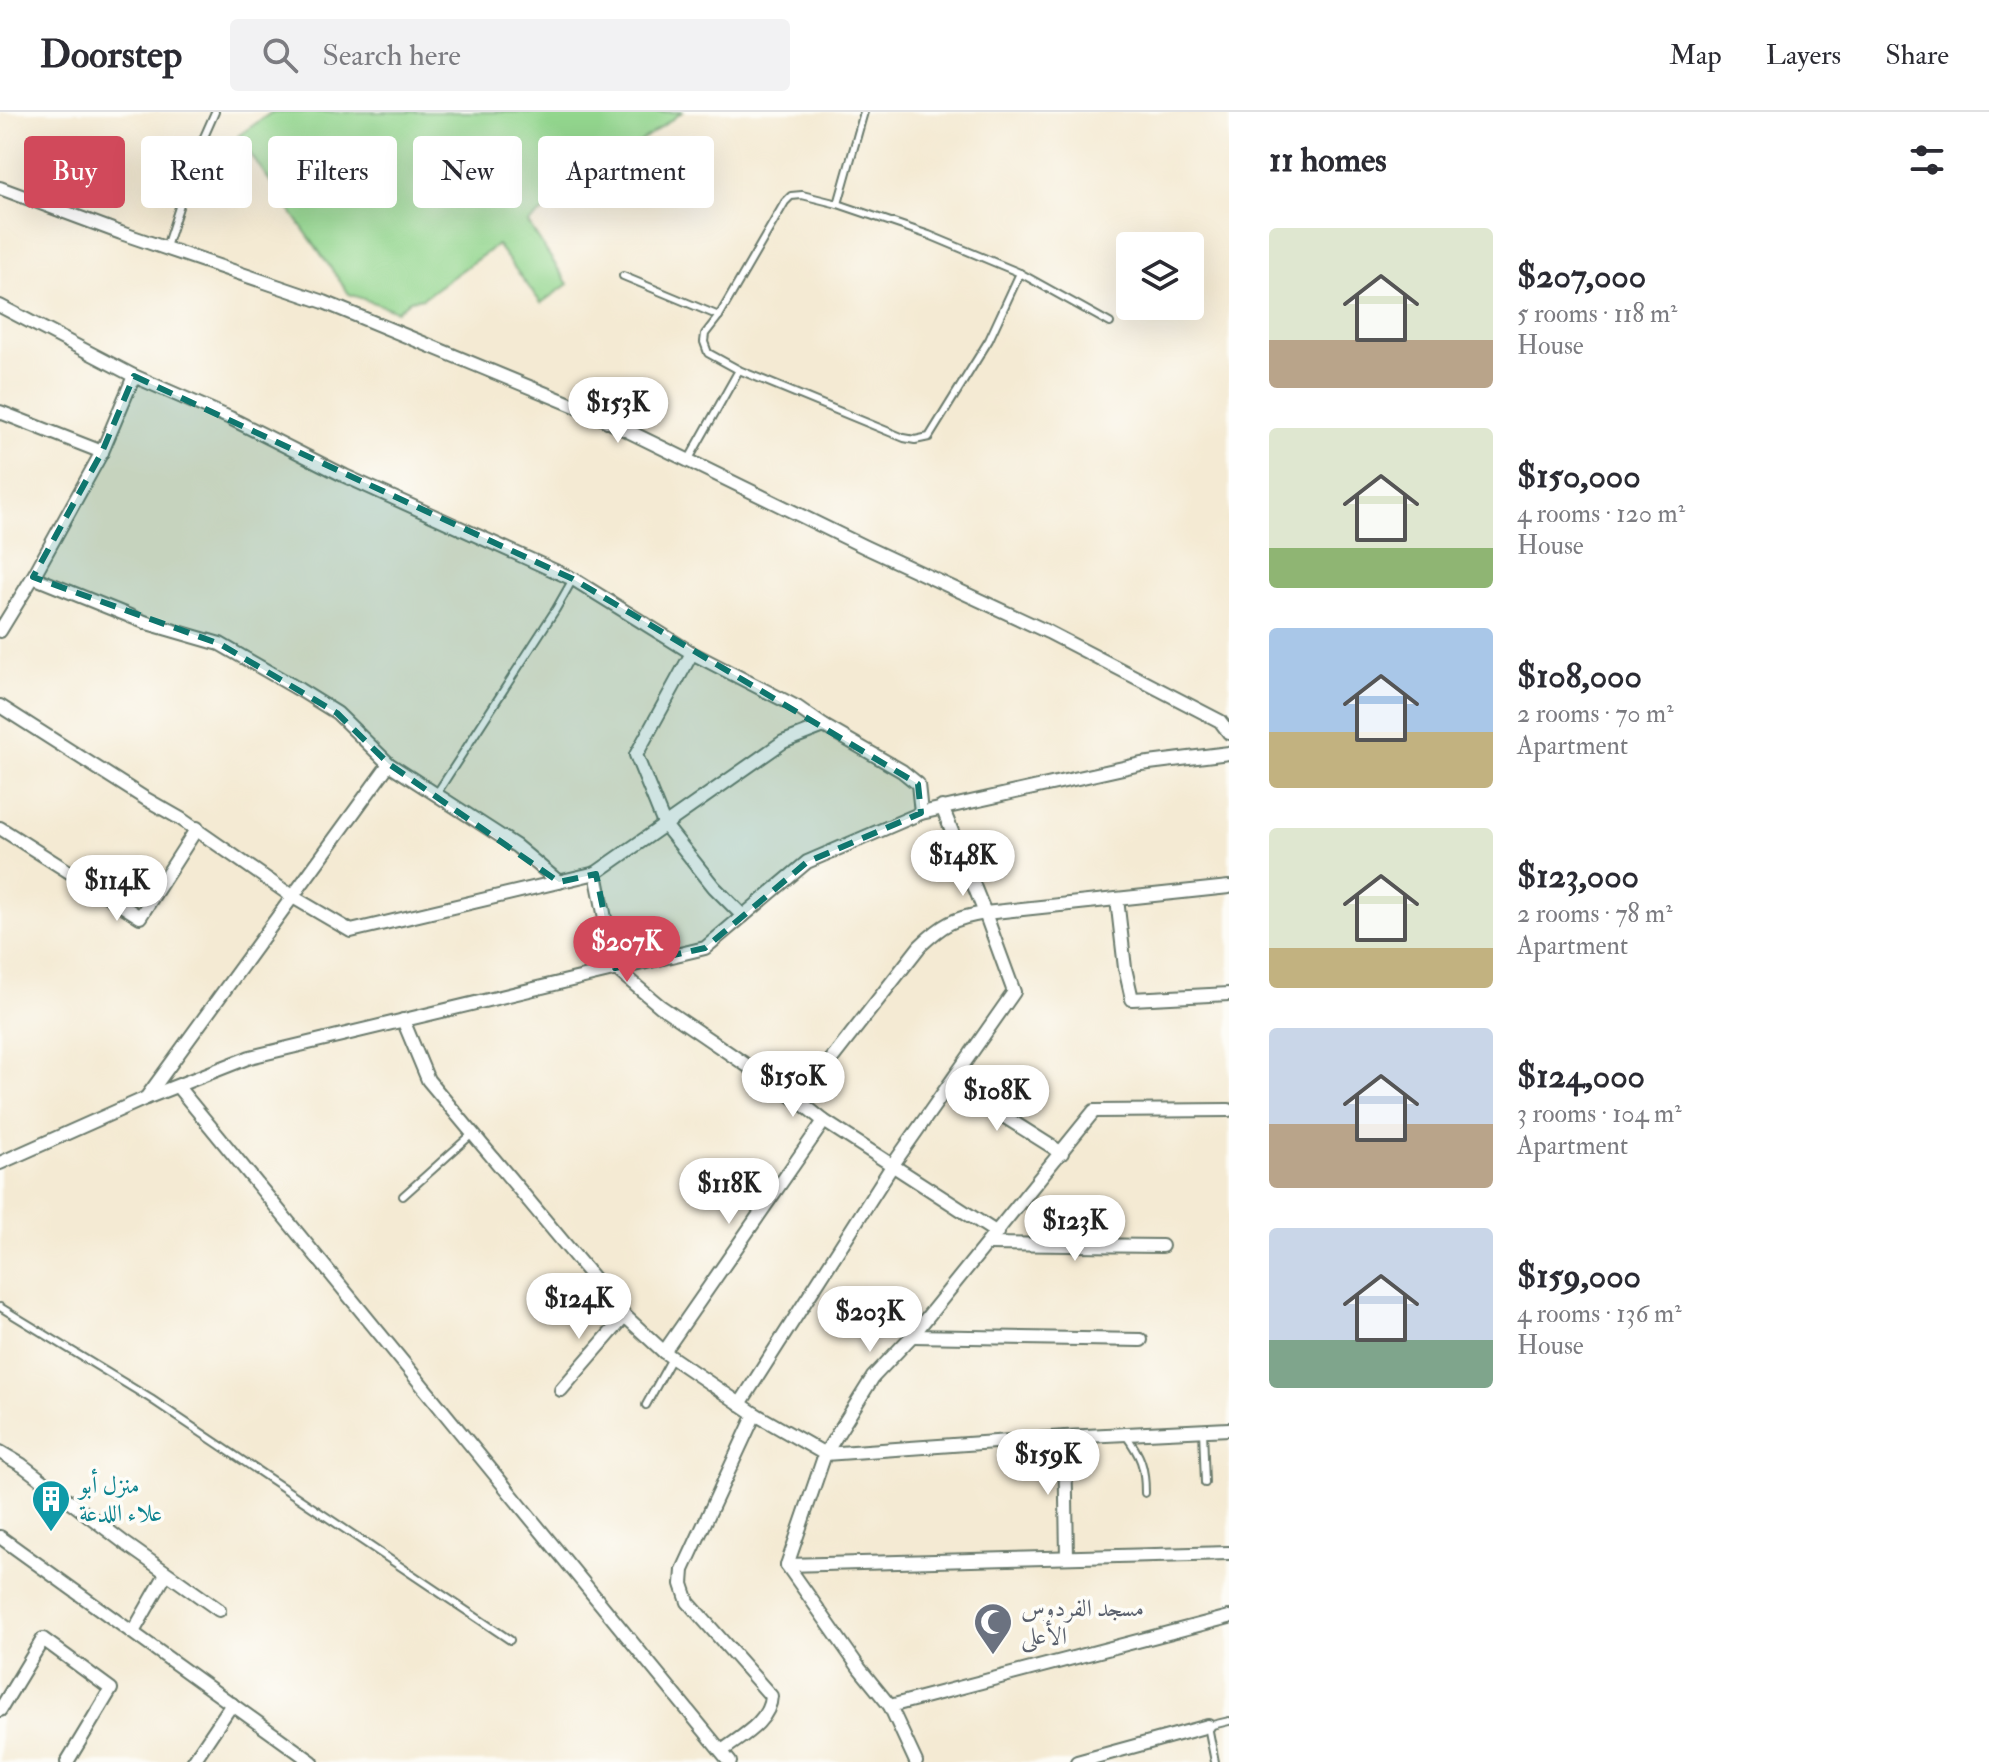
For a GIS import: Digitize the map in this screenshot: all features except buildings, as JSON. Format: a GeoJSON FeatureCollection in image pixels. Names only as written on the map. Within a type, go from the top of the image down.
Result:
{"type":"FeatureCollection","features":[{"type":"Feature","properties":{"kind":"street"},"geometry":{"type":"LineString","coordinates":[[0,188],[324,302],[585,410],[865,547],[1048,632],[1220,721],[1229,733]]}},
{"type":"Feature","properties":{"kind":"street"},"geometry":{"type":"LineString","coordinates":[[0,306],[134,376],[573,579],[692,653],[797,707],[902,771],[918,784],[921,813]]}},
{"type":"Feature","properties":{"kind":"street"},"geometry":{"type":"LineString","coordinates":[[0,631],[102,452],[134,376]]}},
{"type":"Feature","properties":{"kind":"street"},"geometry":{"type":"LineString","coordinates":[[0,412],[102,452]]}},
{"type":"Feature","properties":{"kind":"street"},"geometry":{"type":"LineString","coordinates":[[33,577],[147,623],[220,644],[337,713],[389,764],[516,846],[559,882]]}},
{"type":"Feature","properties":{"kind":"street"},"geometry":{"type":"LineString","coordinates":[[692,653],[636,755],[664,824],[714,887],[743,916]]}},
{"type":"Feature","properties":{"kind":"street"},"geometry":{"type":"LineString","coordinates":[[0,706],[197,828],[293,897],[351,931],[596,873],[783,742],[824,726]]}},
{"type":"Feature","properties":{"kind":"street"},"geometry":{"type":"LineString","coordinates":[[0,1163],[146,1098],[250,1057],[705,948],[807,862],[921,813],[1141,764],[1228,753],[1229,746]]}},
{"type":"Feature","properties":{"kind":"street"},"geometry":{"type":"LineString","coordinates":[[146,1098],[389,764]]}},
{"type":"Feature","properties":{"kind":"street"},"geometry":{"type":"LineString","coordinates":[[740,1404],[892,1166],[1014,992],[942,807]]}},
{"type":"Feature","properties":{"kind":"street"},"geometry":{"type":"LineString","coordinates":[[0,828],[140,917],[197,828]]}},
{"type":"Feature","properties":{"kind":"street"},"geometry":{"type":"LineString","coordinates":[[596,873],[615,968],[660,1006],[992,1238],[1162,1246]]}},
{"type":"Feature","properties":{"kind":"street"},"geometry":{"type":"LineString","coordinates":[[799,1101],[920,946],[942,924],[985,913],[1229,887]]}},
{"type":"Feature","properties":{"kind":"street"},"geometry":{"type":"LineString","coordinates":[[1117,899],[1132,999],[1229,994]]}},
{"type":"Feature","properties":{"kind":"street"},"geometry":{"type":"LineString","coordinates":[[403,1020],[428,1080],[625,1316],[668,1355],[755,1414],[825,1454],[1229,1429]]}},
{"type":"Feature","properties":{"kind":"street"},"geometry":{"type":"LineString","coordinates":[[951,1083],[1062,1153]]}},
{"type":"Feature","properties":{"kind":"street"},"geometry":{"type":"LineString","coordinates":[[178,1087],[726,1757],[761,1720],[770,1707],[771,1696],[688,1602],[682,1584],[683,1570],[755,1414]]}},
{"type":"Feature","properties":{"kind":"street"},"geometry":{"type":"LineString","coordinates":[[787,1565],[825,1454],[873,1377],[912,1336],[1094,1111],[1229,1110]]}},
{"type":"Feature","properties":{"kind":"street"},"geometry":{"type":"LineString","coordinates":[[668,1355],[824,1121]]}},
{"type":"Feature","properties":{"kind":"street"},"geometry":{"type":"LineString","coordinates":[[561,1390],[625,1316]]}},
{"type":"Feature","properties":{"kind":"street"},"geometry":{"type":"LineString","coordinates":[[912,1336],[1141,1340]]}},
{"type":"Feature","properties":{"kind":"street"},"geometry":{"type":"LineString","coordinates":[[1065,1437],[1067,1557]]}},
{"type":"Feature","properties":{"kind":"street"},"geometry":{"type":"LineString","coordinates":[[0,1452],[219,1610]]}},
{"type":"Feature","properties":{"kind":"street"},"geometry":{"type":"LineString","coordinates":[[0,1538],[312,1762]]}},
{"type":"Feature","properties":{"kind":"street"},"geometry":{"type":"LineString","coordinates":[[787,1565],[1229,1553]]}},
{"type":"Feature","properties":{"kind":"street"},"geometry":{"type":"LineString","coordinates":[[787,1565],[890,1706],[916,1762]]}},
{"type":"Feature","properties":{"kind":"street"},"geometry":{"type":"LineString","coordinates":[[133,1632],[166,1574]]}},
{"type":"Feature","properties":{"kind":"street"},"geometry":{"type":"LineString","coordinates":[[890,1706],[1229,1617]]}},
{"type":"Feature","properties":{"kind":"street"},"geometry":{"type":"LineString","coordinates":[[0,1710],[43,1639],[111,1689],[67,1762]]}},
{"type":"Feature","properties":{"kind":"street"},"geometry":{"type":"LineString","coordinates":[[193,1762],[232,1704]]}},
{"type":"Feature","properties":{"kind":"street"},"geometry":{"type":"LineString","coordinates":[[1077,1762],[1208,1726]]}},
{"type":"Feature","properties":{"kind":"lane"},"geometry":{"type":"LineString","coordinates":[[166,248],[196,155],[215,112]]}},
{"type":"Feature","properties":{"kind":"lane"},"geometry":{"type":"LineString","coordinates":[[838,204],[864,112]]}},
{"type":"Feature","properties":{"kind":"lane"},"geometry":{"type":"LineString","coordinates":[[1020,273],[989,340],[929,437],[915,440],[904,438],[739,370],[708,353],[704,342],[705,334],[719,316],[785,202],[791,196],[802,195],[929,235],[1020,273],[1110,323]]}},
{"type":"Feature","properties":{"kind":"lane"},"geometry":{"type":"LineString","coordinates":[[623,276],[719,316]]}},
{"type":"Feature","properties":{"kind":"lane"},"geometry":{"type":"LineString","coordinates":[[689,459],[739,370]]}},
{"type":"Feature","properties":{"kind":"lane"},"geometry":{"type":"LineString","coordinates":[[437,793],[573,579]]}},
{"type":"Feature","properties":{"kind":"lane"},"geometry":{"type":"LineString","coordinates":[[403,1196],[471,1135]]}},
{"type":"Feature","properties":{"kind":"lane"},"geometry":{"type":"LineString","coordinates":[[0,1307],[151,1399],[510,1640]]}},
{"type":"Feature","properties":{"kind":"lane"},"geometry":{"type":"LineString","coordinates":[[646,1405],[668,1355]]}},
{"type":"Feature","properties":{"kind":"lane"},"geometry":{"type":"LineString","coordinates":[[1203,1430],[1205,1483]]}},
{"type":"Feature","properties":{"kind":"lane"},"geometry":{"type":"LineString","coordinates":[[1125,1434],[1145,1470],[1145,1493]]}},
{"type":"Feature","properties":{"kind":"lane"},"geometry":{"type":"LineString","coordinates":[[1215,1762],[1208,1726],[1229,1721]]}},
{"type":"Feature","properties":{"kind":"highlighted area"},"geometry":{"type":"Polygon","coordinates":[[[134,376],[573,579],[918,784],[921,813],[807,862],[705,948],[615,968],[596,874],[559,882],[389,764],[337,713],[220,644],[33,577],[102,452],[134,376]]]}},
{"type":"Feature","properties":{"kind":"green space"},"geometry":{"type":"Polygon","coordinates":[[[272,112],[682,112],[649,136],[538,136],[538,208],[549,208],[528,223],[568,284],[541,303],[497,245],[423,298],[410,300],[397,311],[349,294],[289,208],[397,208],[397,136],[268,136],[268,179],[252,156],[252,136],[238,136],[272,112]]]}},
{"type":"Feature","properties":{"kind":"place","name":"منزل أبو علاء اللدعة"},"geometry":{"type":"Point","coordinates":[51,1533]}},
{"type":"Feature","properties":{"kind":"place","name":"مسجد الفردوس الأعلى"},"geometry":{"type":"Point","coordinates":[993,1656]}}]}
